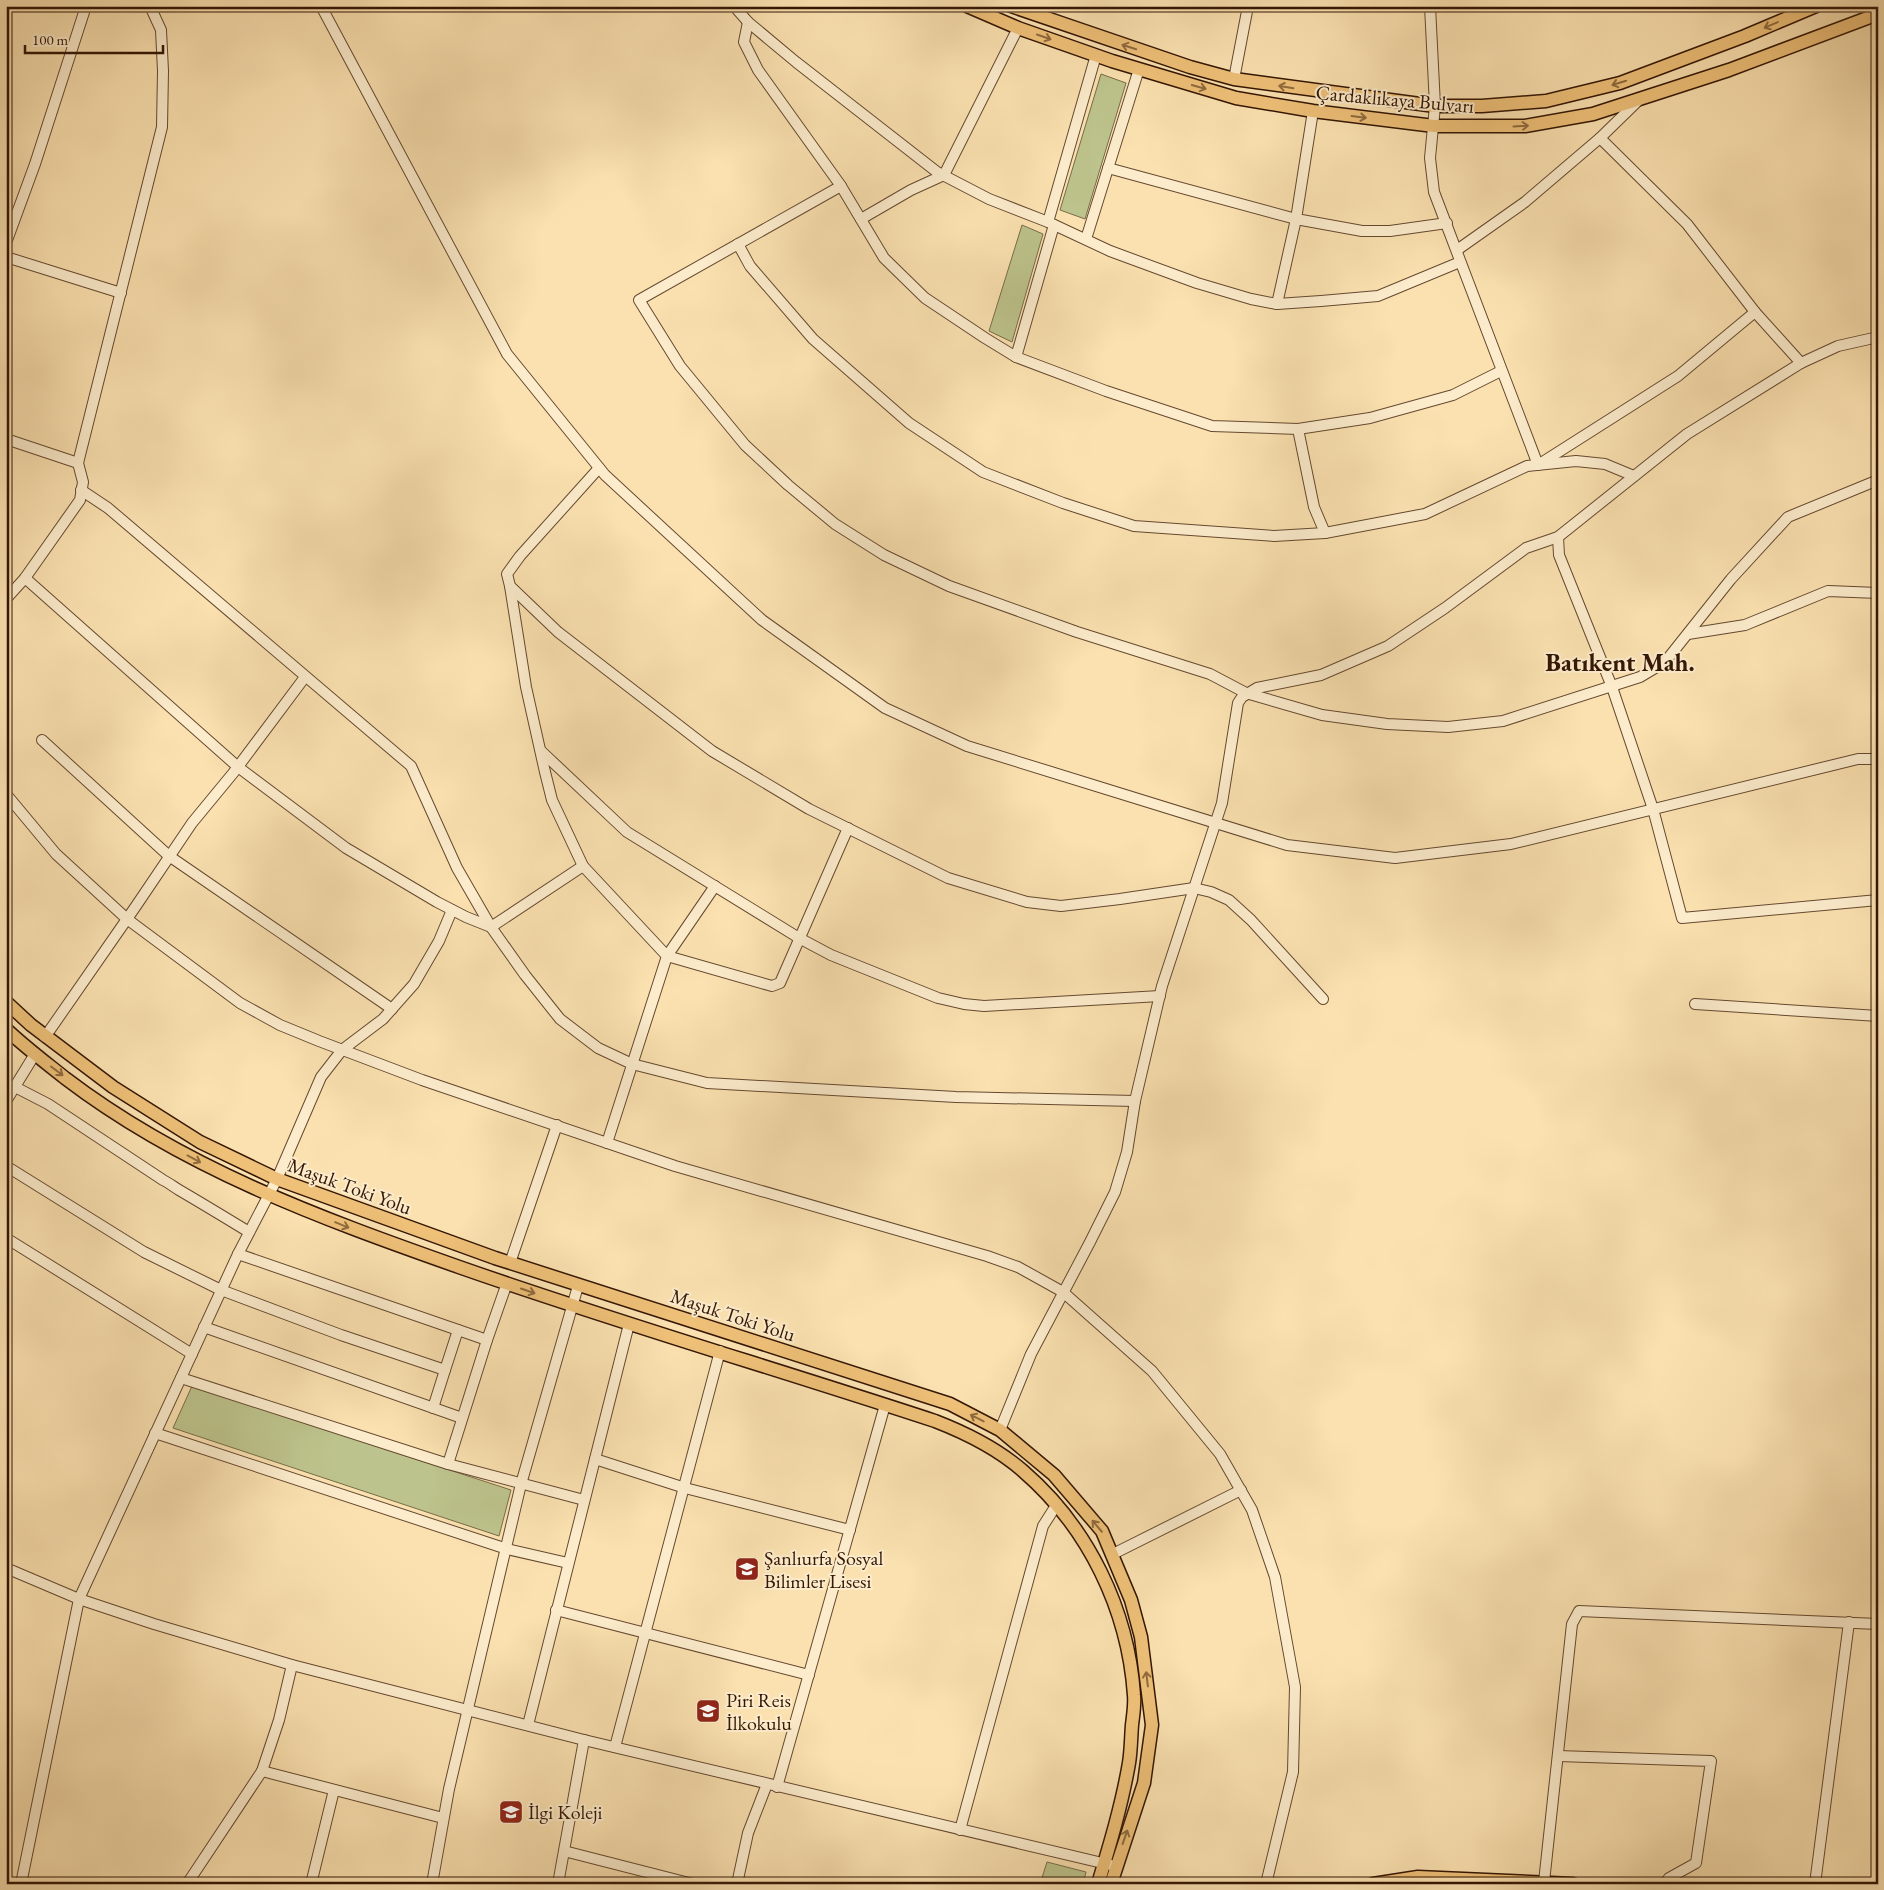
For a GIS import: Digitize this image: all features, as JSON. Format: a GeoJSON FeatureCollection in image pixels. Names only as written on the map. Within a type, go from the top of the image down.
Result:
{"type":"FeatureCollection","features":[{"type":"Feature","properties":{"kind":"main road","name":"Çardaklıkaya Bulvarı"},"geometry":{"type":"LineString","coordinates":[[967,6],[1018,28],[1096,56],[1236,98],[1313,111],[1434,126],[1525,126],[1593,114],[1729,70],[1878,14]]}},
{"type":"Feature","properties":{"kind":"main road","name":"Çardaklıkaya Bulvarı"},"geometry":{"type":"LineString","coordinates":[[1011,6],[1033,10],[1190,67],[1234,79],[1435,106],[1482,106],[1546,101],[1620,83],[1745,36],[1816,6]]}},
{"type":"Feature","properties":{"kind":"main road","name":"Maşuk Toki Yolu"},"geometry":{"type":"LineString","coordinates":[[6,1002],[46,1037],[112,1087],[200,1142],[277,1179],[578,1286],[950,1404],[1000,1430],[1054,1475],[1102,1531],[1131,1600],[1142,1637],[1152,1725],[1144,1783],[1110,1865],[1111,1884]]}},
{"type":"Feature","properties":{"kind":"main road"},"geometry":{"type":"LineString","coordinates":[[6,1029],[35,1054],[98,1102],[164,1142],[224,1175],[268,1195],[349,1228],[507,1284],[629,1324],[720,1351],[960,1430],[1022,1470],[1057,1504],[1092,1553],[1114,1599],[1129,1655],[1134,1697],[1130,1761],[1117,1816],[1110,1865],[1098,1884]]}},
{"type":"Feature","properties":{"kind":"main road"},"geometry":{"type":"LineString","coordinates":[[1373,1884],[1418,1877],[1573,1884]]}},
{"type":"Feature","properties":{"kind":"street"},"geometry":{"type":"LineString","coordinates":[[6,243],[35,164],[86,6]]}},
{"type":"Feature","properties":{"kind":"street"},"geometry":{"type":"LineString","coordinates":[[6,599],[26,578],[80,500],[82,482],[78,463],[162,127],[163,71],[161,30],[150,6]]}},
{"type":"Feature","properties":{"kind":"street"},"geometry":{"type":"LineString","coordinates":[[321,6],[507,354],[599,468],[762,620],[885,708],[967,746],[1287,845],[1395,858],[1511,844],[1858,759],[1878,759]]}},
{"type":"Feature","properties":{"kind":"street"},"geometry":{"type":"LineString","coordinates":[[734,6],[748,22],[863,115],[944,175],[989,199],[1051,223],[1110,251],[1197,283],[1251,299],[1277,304],[1378,296],[1460,262]]}},
{"type":"Feature","properties":{"kind":"street"},"geometry":{"type":"LineString","coordinates":[[1234,79],[1248,6]]}},
{"type":"Feature","properties":{"kind":"street"},"geometry":{"type":"LineString","coordinates":[[1430,6],[1435,106],[1430,158],[1434,192],[1538,465]]}},
{"type":"Feature","properties":{"kind":"street"},"geometry":{"type":"LineString","coordinates":[[748,22],[744,42],[758,70],[841,186],[884,258],[925,298],[1016,357],[1106,392],[1212,426],[1298,429],[1370,418],[1452,395],[1502,371]]}},
{"type":"Feature","properties":{"kind":"street"},"geometry":{"type":"LineString","coordinates":[[861,219],[911,190],[944,175],[1018,28]]}},
{"type":"Feature","properties":{"kind":"street"},"geometry":{"type":"LineString","coordinates":[[1016,357],[1096,56]]}},
{"type":"Feature","properties":{"kind":"street"},"geometry":{"type":"LineString","coordinates":[[1086,240],[1139,69]]}},
{"type":"Feature","properties":{"kind":"street"},"geometry":{"type":"LineString","coordinates":[[1457,250],[1526,202],[1600,138],[1639,99]]}},
{"type":"Feature","properties":{"kind":"street"},"geometry":{"type":"LineString","coordinates":[[1277,304],[1296,219],[1313,111]]}},
{"type":"Feature","properties":{"kind":"street"},"geometry":{"type":"LineString","coordinates":[[1600,138],[1687,224],[1755,312],[1800,363]]}},
{"type":"Feature","properties":{"kind":"street"},"geometry":{"type":"LineString","coordinates":[[1108,168],[1296,219],[1362,231],[1390,231],[1447,223]]}},
{"type":"Feature","properties":{"kind":"street"},"geometry":{"type":"LineString","coordinates":[[841,186],[639,300],[680,366],[745,445],[788,485],[836,524],[884,555],[949,586],[1077,632],[1210,674],[1246,693],[1322,715],[1387,724],[1448,727],[1503,721],[1612,687],[1640,676],[1665,662],[1731,579],[1788,517],[1878,480]]}},
{"type":"Feature","properties":{"kind":"street"},"geometry":{"type":"LineString","coordinates":[[738,244],[750,266],[813,339],[909,423],[983,472],[1063,503],[1134,526],[1274,536],[1325,533],[1426,514],[1527,466],[1576,461],[1605,464],[1634,476]]}},
{"type":"Feature","properties":{"kind":"street"},"geometry":{"type":"LineString","coordinates":[[6,257],[121,292]]}},
{"type":"Feature","properties":{"kind":"street"},"geometry":{"type":"LineString","coordinates":[[1538,465],[1678,376],[1755,312]]}},
{"type":"Feature","properties":{"kind":"street"},"geometry":{"type":"LineString","coordinates":[[1000,1430],[1031,1354],[1115,1192],[1126,1152],[1135,1101],[1160,996],[1222,804],[1238,703],[1246,693],[1268,685],[1321,675],[1388,646],[1445,608],[1526,548],[1558,537],[1687,434],[1800,363],[1838,346],[1878,337]]}},
{"type":"Feature","properties":{"kind":"street"},"geometry":{"type":"LineString","coordinates":[[1298,429],[1314,507],[1325,533]]}},
{"type":"Feature","properties":{"kind":"street"},"geometry":{"type":"LineString","coordinates":[[6,439],[78,463]]}},
{"type":"Feature","properties":{"kind":"street"},"geometry":{"type":"LineString","coordinates":[[599,468],[520,556],[507,574],[526,687],[552,800],[583,866],[667,956],[772,986],[780,983],[848,828]]}},
{"type":"Feature","properties":{"kind":"street"},"geometry":{"type":"LineString","coordinates":[[81,490],[108,508],[304,677],[411,766],[457,868],[491,926],[525,975],[560,1019],[598,1048],[632,1064],[716,1084],[956,1097],[1135,1101]]}},
{"type":"Feature","properties":{"kind":"street"},"geometry":{"type":"LineString","coordinates":[[1558,537],[1559,555],[1612,687],[1653,809],[1682,918],[1878,900]]}},
{"type":"Feature","properties":{"kind":"street"},"geometry":{"type":"LineString","coordinates":[[26,578],[238,767],[346,848],[452,910],[491,926]]}},
{"type":"Feature","properties":{"kind":"street"},"geometry":{"type":"LineString","coordinates":[[510,586],[558,632],[712,751],[809,809],[948,878],[1027,902],[1061,906],[1194,888],[1211,892],[1229,900],[1251,920],[1323,999]]}},
{"type":"Feature","properties":{"kind":"street"},"geometry":{"type":"LineString","coordinates":[[1688,634],[1745,625],[1828,591],[1878,592]]}},
{"type":"Feature","properties":{"kind":"street"},"geometry":{"type":"LineString","coordinates":[[46,1037],[192,823],[238,767],[304,677]]}},
{"type":"Feature","properties":{"kind":"street"},"geometry":{"type":"LineString","coordinates":[[42,740],[169,856],[392,1009]]}},
{"type":"Feature","properties":{"kind":"street"},"geometry":{"type":"LineString","coordinates":[[541,751],[627,832],[799,938],[832,955],[929,994],[964,1004],[984,1006],[1160,996]]}},
{"type":"Feature","properties":{"kind":"street"},"geometry":{"type":"LineString","coordinates":[[6,794],[56,854],[127,919],[240,1003],[280,1025],[422,1080],[675,1166],[987,1256],[1018,1267],[1063,1292],[1152,1371],[1220,1454],[1252,1510],[1276,1577],[1295,1687],[1293,1772],[1266,1884]]}},
{"type":"Feature","properties":{"kind":"street"},"geometry":{"type":"LineString","coordinates":[[491,926],[583,866]]}},
{"type":"Feature","properties":{"kind":"street"},"geometry":{"type":"LineString","coordinates":[[607,1142],[667,956],[715,886]]}},
{"type":"Feature","properties":{"kind":"street"},"geometry":{"type":"LineString","coordinates":[[21,1884],[79,1599],[221,1290],[277,1179],[321,1077],[342,1050],[383,1019],[414,984],[440,940],[452,910]]}},
{"type":"Feature","properties":{"kind":"street"},"geometry":{"type":"LineString","coordinates":[[1695,1004],[1878,1016]]}},
{"type":"Feature","properties":{"kind":"street"},"geometry":{"type":"LineString","coordinates":[[6,1101],[35,1054]]}},
{"type":"Feature","properties":{"kind":"street"},"geometry":{"type":"LineString","coordinates":[[15,1087],[48,1104],[163,1180],[174,1185],[177,1189],[249,1232]]}},
{"type":"Feature","properties":{"kind":"street"},"geometry":{"type":"LineString","coordinates":[[510,1263],[557,1125]]}},
{"type":"Feature","properties":{"kind":"street"},"geometry":{"type":"LineString","coordinates":[[6,1166],[144,1252],[221,1290],[342,1335],[445,1370]]}},
{"type":"Feature","properties":{"kind":"street"},"geometry":{"type":"LineString","coordinates":[[6,1238],[192,1354]]}},
{"type":"Feature","properties":{"kind":"street"},"geometry":{"type":"LineString","coordinates":[[238,1254],[487,1340]]}},
{"type":"Feature","properties":{"kind":"street"},"geometry":{"type":"LineString","coordinates":[[448,1464],[487,1340],[507,1284]]}},
{"type":"Feature","properties":{"kind":"street"},"geometry":{"type":"LineString","coordinates":[[432,1884],[443,1818],[522,1484],[578,1286]]}},
{"type":"Feature","properties":{"kind":"street"},"geometry":{"type":"LineString","coordinates":[[528,1725],[629,1324]]}},
{"type":"Feature","properties":{"kind":"street"},"geometry":{"type":"LineString","coordinates":[[204,1327],[462,1418]]}},
{"type":"Feature","properties":{"kind":"street"},"geometry":{"type":"LineString","coordinates":[[433,1408],[458,1330]]}},
{"type":"Feature","properties":{"kind":"street"},"geometry":{"type":"LineString","coordinates":[[615,1747],[720,1351]]}},
{"type":"Feature","properties":{"kind":"street"},"geometry":{"type":"LineString","coordinates":[[180,1378],[448,1464],[584,1500]]}},
{"type":"Feature","properties":{"kind":"street"},"geometry":{"type":"LineString","coordinates":[[737,1884],[748,1833],[772,1785],[809,1675],[886,1405]]}},
{"type":"Feature","properties":{"kind":"street"},"geometry":{"type":"LineString","coordinates":[[155,1433],[507,1549],[568,1563]]}},
{"type":"Feature","properties":{"kind":"street"},"geometry":{"type":"LineString","coordinates":[[594,1459],[685,1488],[850,1530]]}},
{"type":"Feature","properties":{"kind":"street"},"geometry":{"type":"LineString","coordinates":[[1113,1554],[1241,1490]]}},
{"type":"Feature","properties":{"kind":"street"},"geometry":{"type":"LineString","coordinates":[[960,1830],[1043,1526],[1057,1504]]}},
{"type":"Feature","properties":{"kind":"street"},"geometry":{"type":"LineString","coordinates":[[6,1568],[79,1599],[154,1624],[292,1665],[584,1740],[1110,1865]]}},
{"type":"Feature","properties":{"kind":"street"},"geometry":{"type":"LineString","coordinates":[[556,1610],[809,1675]]}},
{"type":"Feature","properties":{"kind":"street"},"geometry":{"type":"LineString","coordinates":[[1544,1882],[1572,1624],[1579,1611],[1878,1624]]}},
{"type":"Feature","properties":{"kind":"street"},"geometry":{"type":"LineString","coordinates":[[1815,1884],[1849,1622]]}},
{"type":"Feature","properties":{"kind":"street"},"geometry":{"type":"LineString","coordinates":[[187,1884],[262,1771],[278,1720],[292,1665]]}},
{"type":"Feature","properties":{"kind":"street"},"geometry":{"type":"LineString","coordinates":[[558,1884],[584,1740]]}},
{"type":"Feature","properties":{"kind":"street"},"geometry":{"type":"LineString","coordinates":[[1558,1756],[1711,1761],[1696,1863],[1669,1878],[1664,1884]]}},
{"type":"Feature","properties":{"kind":"street"},"geometry":{"type":"LineString","coordinates":[[262,1771],[443,1818]]}},
{"type":"Feature","properties":{"kind":"street"},"geometry":{"type":"LineString","coordinates":[[310,1884],[334,1790]]}},
{"type":"Feature","properties":{"kind":"street"},"geometry":{"type":"LineString","coordinates":[[564,1851],[693,1884]]}},
{"type":"Feature","properties":{"kind":"green space"},"geometry":{"type":"Polygon","coordinates":[[[1101,74],[1126,83],[1085,219],[1060,210],[1101,74]]]}},
{"type":"Feature","properties":{"kind":"green space"},"geometry":{"type":"Polygon","coordinates":[[[1022,225],[1043,234],[1012,342],[989,331],[1022,225]]]}},
{"type":"Feature","properties":{"kind":"green space"},"geometry":{"type":"Polygon","coordinates":[[[192,1386],[511,1490],[499,1536],[173,1428],[192,1386]]]}},
{"type":"Feature","properties":{"kind":"green space"},"geometry":{"type":"Polygon","coordinates":[[[1047,1862],[1086,1872],[1083,1884],[1040,1884],[1047,1862]]]}},
{"type":"Feature","properties":{"kind":"place","name":"Şanlıurfa Sosyal Bilimler Lisesi"},"geometry":{"type":"Point","coordinates":[747,1569]}},
{"type":"Feature","properties":{"kind":"place","name":"Piri Reis İlkokulu"},"geometry":{"type":"Point","coordinates":[708,1711]}},
{"type":"Feature","properties":{"kind":"place","name":"İlgi Koleji"},"geometry":{"type":"Point","coordinates":[511,1812]}},
{"type":"Feature","properties":{"kind":"district","name":"Batıkent Mah."},"geometry":{"type":"Point","coordinates":[1620,662]}}]}
